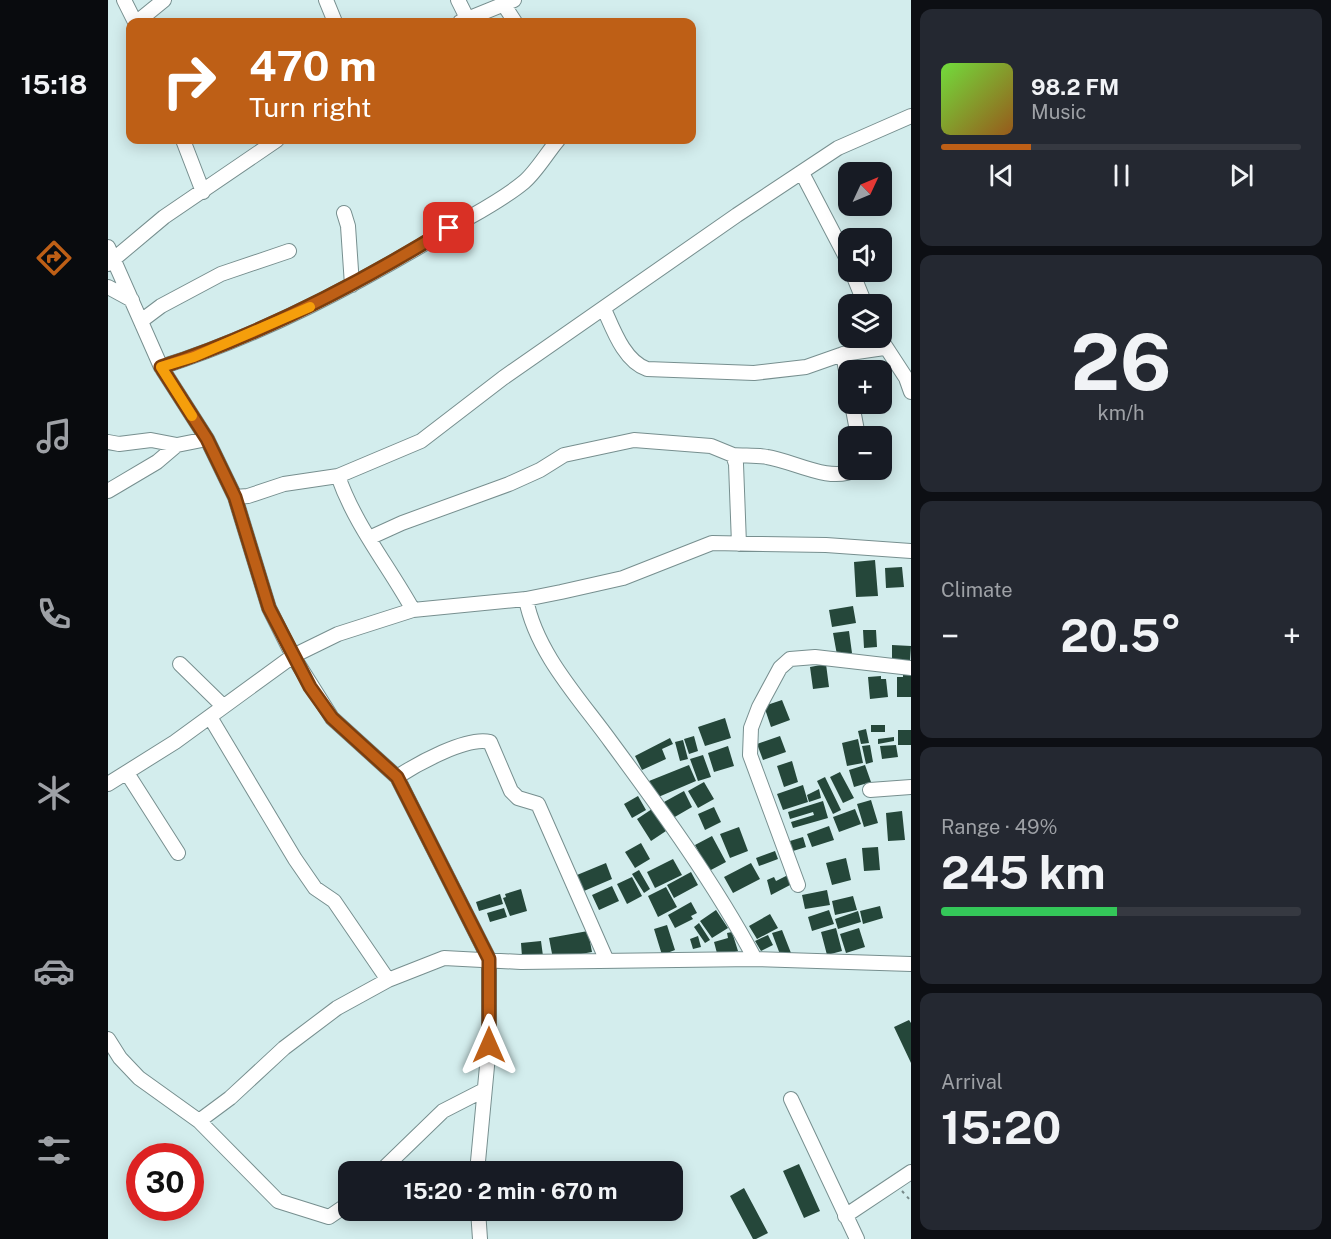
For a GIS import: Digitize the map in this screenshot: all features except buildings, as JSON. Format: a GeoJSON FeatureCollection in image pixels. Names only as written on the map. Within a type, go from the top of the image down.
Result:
{"type":"FeatureCollection","features":[{"type":"Feature","properties":{"kind":"street"},"geometry":{"type":"LineString","coordinates":[[124,0],[134,18]]}},
{"type":"Feature","properties":{"kind":"street"},"geometry":{"type":"LineString","coordinates":[[141,18],[164,0]]}},
{"type":"Feature","properties":{"kind":"street"},"geometry":{"type":"LineString","coordinates":[[326,0],[333,18]]}},
{"type":"Feature","properties":{"kind":"street"},"geometry":{"type":"LineString","coordinates":[[458,0],[463,18]]}},
{"type":"Feature","properties":{"kind":"street"},"geometry":{"type":"LineString","coordinates":[[469,18],[509,2],[514,18]]}},
{"type":"Feature","properties":{"kind":"street"},"geometry":{"type":"LineString","coordinates":[[235,497],[248,496],[284,484],[338,476],[421,441],[502,378],[838,148],[911,116]]}},
{"type":"Feature","properties":{"kind":"street"},"geometry":{"type":"LineString","coordinates":[[185,144],[203,192]]}},
{"type":"Feature","properties":{"kind":"street"},"geometry":{"type":"LineString","coordinates":[[112,262],[164,217],[271,144]]}},
{"type":"Feature","properties":{"kind":"street"},"geometry":{"type":"LineString","coordinates":[[161,367],[282,320],[352,285],[498,201],[526,181],[555,144]]}},
{"type":"Feature","properties":{"kind":"street"},"geometry":{"type":"LineString","coordinates":[[802,173],[838,242]]}},
{"type":"Feature","properties":{"kind":"street"},"geometry":{"type":"LineString","coordinates":[[344,213],[348,226],[352,285]]}},
{"type":"Feature","properties":{"kind":"street"},"geometry":{"type":"LineString","coordinates":[[108,247],[112,262],[132,300],[161,367],[207,439],[235,497],[269,608],[293,656],[332,718],[397,777],[489,959],[489,1045],[478,1161]]}},
{"type":"Feature","properties":{"kind":"street"},"geometry":{"type":"LineString","coordinates":[[141,321],[161,306],[221,274],[289,251]]}},
{"type":"Feature","properties":{"kind":"street"},"geometry":{"type":"LineString","coordinates":[[108,287],[132,300]]}},
{"type":"Feature","properties":{"kind":"street"},"geometry":{"type":"LineString","coordinates":[[604,309],[628,353],[637,365],[646,369],[754,373],[806,367],[864,348]]}},
{"type":"Feature","properties":{"kind":"street"},"geometry":{"type":"LineString","coordinates":[[885,348],[906,378],[911,392]]}},
{"type":"Feature","properties":{"kind":"street"},"geometry":{"type":"LineString","coordinates":[[843,354],[844,360]]}},
{"type":"Feature","properties":{"kind":"street"},"geometry":{"type":"LineString","coordinates":[[108,442],[118,444],[151,441],[177,445],[207,439]]}},
{"type":"Feature","properties":{"kind":"street"},"geometry":{"type":"LineString","coordinates":[[369,538],[402,523],[508,484],[540,470],[564,455],[634,440],[711,446],[733,455],[768,457],[810,470],[838,472]]}},
{"type":"Feature","properties":{"kind":"street"},"geometry":{"type":"LineString","coordinates":[[108,491],[157,462],[177,445]]}},
{"type":"Feature","properties":{"kind":"street"},"geometry":{"type":"LineString","coordinates":[[733,455],[736,464],[739,544]]}},
{"type":"Feature","properties":{"kind":"street"},"geometry":{"type":"LineString","coordinates":[[338,476],[348,506],[391,569],[413,610]]}},
{"type":"Feature","properties":{"kind":"street"},"geometry":{"type":"LineString","coordinates":[[108,784],[210,717],[293,656],[338,634],[413,610],[526,599],[623,578],[712,543],[826,545],[911,550]]}},
{"type":"Feature","properties":{"kind":"street"},"geometry":{"type":"LineString","coordinates":[[526,599],[531,624],[563,679],[612,743],[691,857],[755,959]]}},
{"type":"Feature","properties":{"kind":"street"},"geometry":{"type":"LineString","coordinates":[[798,885],[750,755],[751,728],[759,707],[780,668],[790,659],[815,657],[911,668]]}},
{"type":"Feature","properties":{"kind":"street"},"geometry":{"type":"LineString","coordinates":[[180,664],[223,706]]}},
{"type":"Feature","properties":{"kind":"street"},"geometry":{"type":"LineString","coordinates":[[210,717],[295,859],[315,888],[334,901],[388,980]]}},
{"type":"Feature","properties":{"kind":"street"},"geometry":{"type":"LineString","coordinates":[[397,777],[410,768],[465,745],[480,740],[490,742],[511,791],[518,798],[538,804],[547,820],[580,904],[607,961]]}},
{"type":"Feature","properties":{"kind":"street"},"geometry":{"type":"LineString","coordinates":[[127,773],[178,853]]}},
{"type":"Feature","properties":{"kind":"street"},"geometry":{"type":"LineString","coordinates":[[870,790],[911,787]]}},
{"type":"Feature","properties":{"kind":"street"},"geometry":{"type":"LineString","coordinates":[[200,1121],[230,1098],[284,1048],[337,1008],[388,980],[444,958],[521,962],[755,959],[911,964]]}},
{"type":"Feature","properties":{"kind":"street"},"geometry":{"type":"LineString","coordinates":[[108,1039],[120,1058],[140,1078],[200,1121],[278,1201],[329,1217],[338,1211]]}},
{"type":"Feature","properties":{"kind":"street"},"geometry":{"type":"LineString","coordinates":[[392,1161],[443,1112],[484,1090]]}},
{"type":"Feature","properties":{"kind":"street"},"geometry":{"type":"LineString","coordinates":[[791,1099],[857,1239]]}},
{"type":"Feature","properties":{"kind":"street"},"geometry":{"type":"LineString","coordinates":[[845,1216],[911,1172]]}},
{"type":"Feature","properties":{"kind":"street"},"geometry":{"type":"LineString","coordinates":[[479,1221],[480,1239]]}},
{"type":"Feature","properties":{"kind":"slow traffic"},"geometry":{"type":"LineString","coordinates":[[192,416],[161,367],[194,357],[310,307]]}},
{"type":"Feature","properties":{"kind":"route"},"geometry":{"type":"LineString","coordinates":[[449,228],[338,293],[282,320],[194,357],[161,367],[207,439],[235,497],[269,608],[310,687],[332,718],[397,777],[489,959],[489,1045]]}}]}
